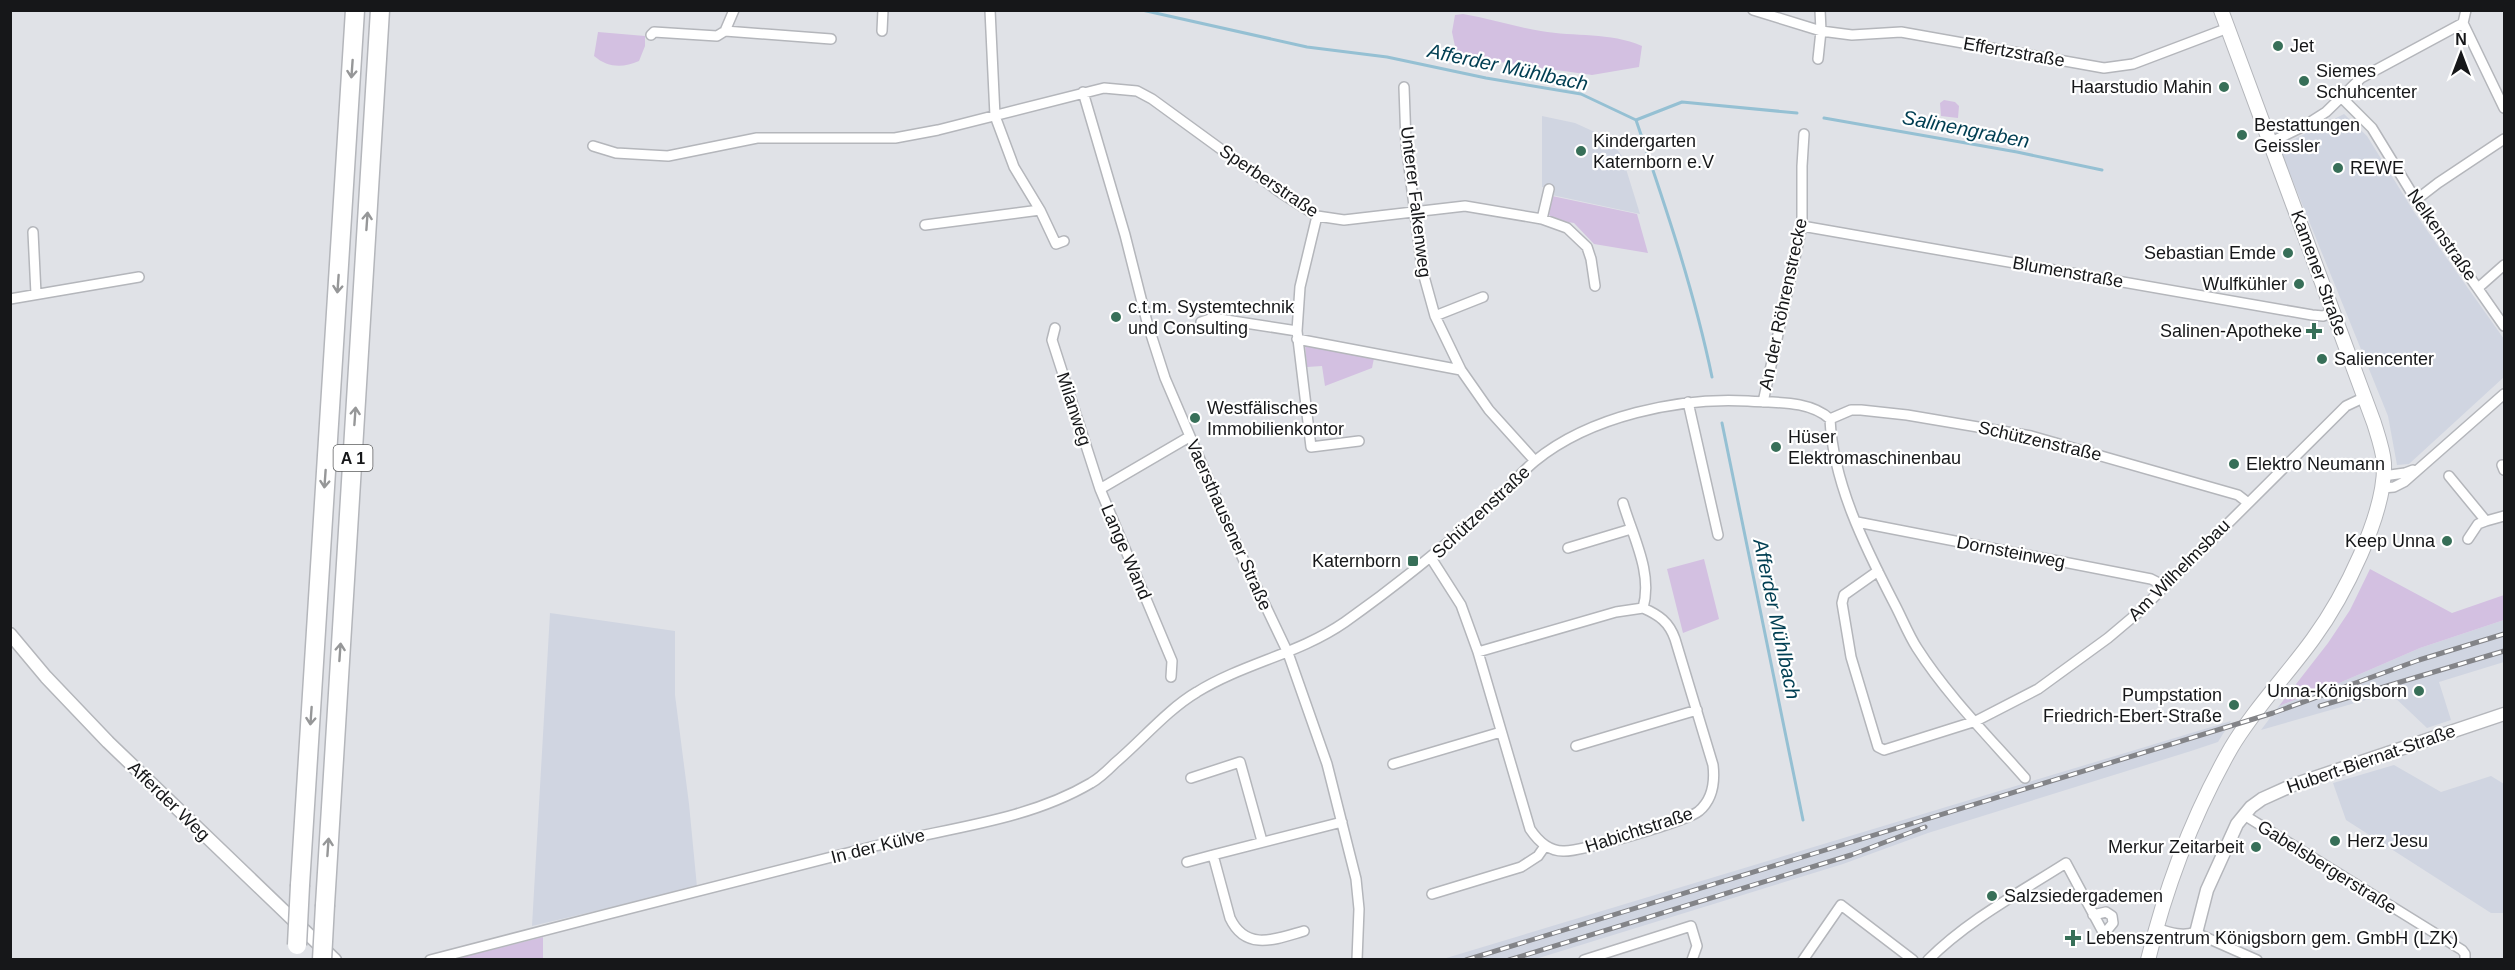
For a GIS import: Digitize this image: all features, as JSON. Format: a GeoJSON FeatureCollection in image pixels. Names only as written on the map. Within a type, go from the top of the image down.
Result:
{"type":"FeatureCollection","features":[{"type":"Feature","properties":{"kind":"highway","name":"A 1"},"geometry":{"type":"LineString","coordinates":[[296,952],[355,10]]}},
{"type":"Feature","properties":{"kind":"highway","name":"A 1"},"geometry":{"type":"LineString","coordinates":[[322,960],[380,10]]}},
{"type":"Feature","properties":{"kind":"main road","name":"Kamener Straße"},"geometry":{"type":"LineString","coordinates":[[2148,960],[2188,836],[2218,771],[2239,736],[2326,620],[2344,588],[2368,534],[2382,482],[2383,453],[2365,397],[2221,10]]}},
{"type":"Feature","properties":{"kind":"street"},"geometry":{"type":"LineString","coordinates":[[651,34],[654,32],[717,36],[725,31],[734,10]]}},
{"type":"Feature","properties":{"kind":"street"},"geometry":{"type":"LineString","coordinates":[[882,31],[883,10]]}},
{"type":"Feature","properties":{"kind":"street"},"geometry":{"type":"LineString","coordinates":[[990,10],[995,116],[1014,167],[1040,210],[1056,244],[1064,241]]}},
{"type":"Feature","properties":{"kind":"street","name":"Effertzstraße"},"geometry":{"type":"LineString","coordinates":[[1753,10],[1821,31],[1852,35],[1901,32],[2104,68],[2133,64],[2228,28]]}},
{"type":"Feature","properties":{"kind":"street"},"geometry":{"type":"LineString","coordinates":[[1818,58],[1821,10]]}},
{"type":"Feature","properties":{"kind":"street"},"geometry":{"type":"LineString","coordinates":[[2466,10],[2463,23],[2505,108]]}},
{"type":"Feature","properties":{"kind":"street"},"geometry":{"type":"LineString","coordinates":[[2269,143],[2326,112],[2361,78],[2463,23]]}},
{"type":"Feature","properties":{"kind":"street"},"geometry":{"type":"LineString","coordinates":[[725,31],[831,39]]}},
{"type":"Feature","properties":{"kind":"street","name":"Unterer Falkenweg"},"geometry":{"type":"LineString","coordinates":[[1404,87],[1406,143],[1422,269],[1435,316],[1461,370],[1489,410],[1535,461]]}},
{"type":"Feature","properties":{"kind":"street","name":"Sperberstraße"},"geometry":{"type":"LineString","coordinates":[[593,146],[616,153],[668,156],[757,138],[895,138],[995,116],[1083,92],[1104,88],[1122,88],[1152,99],[1281,193],[1317,216],[1344,220],[1465,207],[1542,219],[1567,228],[1587,247],[1595,286]]}},
{"type":"Feature","properties":{"kind":"street","name":"Vaersthausener Straße"},"geometry":{"type":"LineString","coordinates":[[1083,92],[1125,235],[1150,334],[1189,437],[1288,653],[1327,764],[1358,893],[1357,960]]}},
{"type":"Feature","properties":{"kind":"street","name":"Nelkenstraße"},"geometry":{"type":"LineString","coordinates":[[2341,97],[2372,128],[2416,200],[2505,326]]}},
{"type":"Feature","properties":{"kind":"street","name":"An der Röhrenstrecke"},"geometry":{"type":"LineString","coordinates":[[1763,402],[1802,226],[1804,134]]}},
{"type":"Feature","properties":{"kind":"street"},"geometry":{"type":"LineString","coordinates":[[2416,200],[2505,140]]}},
{"type":"Feature","properties":{"kind":"street"},"geometry":{"type":"LineString","coordinates":[[1542,219],[1549,189]]}},
{"type":"Feature","properties":{"kind":"street"},"geometry":{"type":"LineString","coordinates":[[925,225],[1040,210]]}},
{"type":"Feature","properties":{"kind":"street"},"geometry":{"type":"LineString","coordinates":[[1317,216],[1300,288],[1297,335],[1311,447],[1359,441]]}},
{"type":"Feature","properties":{"kind":"street","name":"Blumenstraße"},"geometry":{"type":"LineString","coordinates":[[1802,226],[2303,314],[2323,316],[2334,312]]}},
{"type":"Feature","properties":{"kind":"street"},"geometry":{"type":"LineString","coordinates":[[33,232],[36,294]]}},
{"type":"Feature","properties":{"kind":"street","name":"Nelkenstraße"},"geometry":{"type":"LineString","coordinates":[[2478,288],[2505,265]]}},
{"type":"Feature","properties":{"kind":"street"},"geometry":{"type":"LineString","coordinates":[[10,299],[139,277]]}},
{"type":"Feature","properties":{"kind":"street"},"geometry":{"type":"LineString","coordinates":[[1435,316],[1483,297]]}},
{"type":"Feature","properties":{"kind":"street"},"geometry":{"type":"LineString","coordinates":[[1201,322],[1213,318],[1461,370]]}},
{"type":"Feature","properties":{"kind":"street","name":"Milanweg"},"geometry":{"type":"LineString","coordinates":[[1055,328],[1052,340],[1100,489]]}},
{"type":"Feature","properties":{"kind":"street"},"geometry":{"type":"LineString","coordinates":[[2382,482],[2394,487],[2404,482],[2505,394]]}},
{"type":"Feature","properties":{"kind":"street","name":"Am Wilhelmsbau"},"geometry":{"type":"LineString","coordinates":[[1878,571],[1842,599],[1851,657],[1878,747],[1884,750],[1976,721],[2037,689],[2074,664],[2108,638],[2165,586],[2346,406],[2365,397]]}},
{"type":"Feature","properties":{"kind":"street","name":"Schützenstraße"},"geometry":{"type":"LineString","coordinates":[[1288,653],[1341,625],[1431,558],[1507,490],[1535,461],[1565,442],[1600,425],[1644,411],[1688,402],[1727,400],[1815,407],[1830,419],[1851,410],[1861,410],[1907,415],[2031,436],[2238,495],[2247,502]]}},
{"type":"Feature","properties":{"kind":"street"},"geometry":{"type":"LineString","coordinates":[[1688,402],[1718,535]]}},
{"type":"Feature","properties":{"kind":"street"},"geometry":{"type":"LineString","coordinates":[[1830,419],[1830,439],[1835,462],[1857,522],[1878,571],[1917,647],[1962,707],[2025,778]]}},
{"type":"Feature","properties":{"kind":"street","name":"Lange Wand"},"geometry":{"type":"LineString","coordinates":[[1171,678],[1172,661],[1100,489],[1189,437]]}},
{"type":"Feature","properties":{"kind":"street"},"geometry":{"type":"LineString","coordinates":[[2449,476],[2486,521]]}},
{"type":"Feature","properties":{"kind":"street"},"geometry":{"type":"LineString","coordinates":[[1478,652],[1616,612],[1643,608],[1647,588],[1646,579],[1623,503]]}},
{"type":"Feature","properties":{"kind":"street"},"geometry":{"type":"LineString","coordinates":[[2468,539],[2478,525],[2504,516]]}},
{"type":"Feature","properties":{"kind":"street","name":"Dornsteinweg"},"geometry":{"type":"LineString","coordinates":[[1857,522],[2151,579],[2165,586]]}},
{"type":"Feature","properties":{"kind":"street"},"geometry":{"type":"LineString","coordinates":[[1568,548],[1631,529]]}},
{"type":"Feature","properties":{"kind":"street"},"geometry":{"type":"LineString","coordinates":[[1431,558],[1461,605],[1478,652],[1527,822],[1535,836],[1545,846],[1538,856],[1521,867],[1432,894]]}},
{"type":"Feature","properties":{"kind":"street","name":"Habichtstraße"},"geometry":{"type":"LineString","coordinates":[[1545,846],[1563,852],[1572,851],[1691,817],[1700,811],[1712,793],[1714,775],[1672,630],[1660,617],[1643,608]]}},
{"type":"Feature","properties":{"kind":"street","name":"Afferder Weg"},"geometry":{"type":"LineString","coordinates":[[10,634],[108,742],[335,960]]}},
{"type":"Feature","properties":{"kind":"street","name":"In der Külve"},"geometry":{"type":"LineString","coordinates":[[430,960],[919,835],[1029,811],[1094,782],[1150,733],[1177,705],[1199,690],[1288,653]]}},
{"type":"Feature","properties":{"kind":"street"},"geometry":{"type":"LineString","coordinates":[[1576,746],[1697,710]]}},
{"type":"Feature","properties":{"kind":"street","name":"Hubert-Biernat-Straße"},"geometry":{"type":"LineString","coordinates":[[2244,815],[2272,793],[2505,714]]}},
{"type":"Feature","properties":{"kind":"street"},"geometry":{"type":"LineString","coordinates":[[1393,764],[1501,732]]}},
{"type":"Feature","properties":{"kind":"street"},"geometry":{"type":"LineString","coordinates":[[1191,778],[1240,762],[1263,841]]}},
{"type":"Feature","properties":{"kind":"street"},"geometry":{"type":"LineString","coordinates":[[2157,930],[2179,936],[2190,936],[2196,933],[2207,890],[2228,841],[2244,815]]}},
{"type":"Feature","properties":{"kind":"street","name":"Gabelsbergerstraße"},"geometry":{"type":"LineString","coordinates":[[2244,815],[2462,950],[2465,960]]}},
{"type":"Feature","properties":{"kind":"street"},"geometry":{"type":"LineString","coordinates":[[1187,862],[1342,822]]}},
{"type":"Feature","properties":{"kind":"street"},"geometry":{"type":"LineString","coordinates":[[1213,855],[1234,928],[1257,941],[1269,941],[1304,931]]}},
{"type":"Feature","properties":{"kind":"street"},"geometry":{"type":"LineString","coordinates":[[1928,960],[1947,941],[1969,925],[2066,863],[2093,915]]}},
{"type":"Feature","properties":{"kind":"street"},"geometry":{"type":"LineString","coordinates":[[1803,960],[1841,904],[1913,960]]}},
{"type":"Feature","properties":{"kind":"street"},"geometry":{"type":"LineString","coordinates":[[1584,960],[1691,926],[1697,946],[1692,960]]}},
{"type":"Feature","properties":{"kind":"street"},"geometry":{"type":"LineString","coordinates":[[2196,933],[2256,960]]}},
{"type":"Feature","properties":{"kind":"shaded area"},"geometry":{"type":"Polygon","coordinates":[[[1463,14],[1541,31],[1605,37],[1630,42],[1642,46],[1639,67],[1592,75],[1457,56],[1452,32],[1455,15],[1463,14]]]}},
{"type":"Feature","properties":{"kind":"shaded area"},"geometry":{"type":"Polygon","coordinates":[[[598,32],[645,36],[645,46],[639,61],[616,66],[599,60],[594,56],[598,32]]]}},
{"type":"Feature","properties":{"kind":"shaded area"},"geometry":{"type":"Polygon","coordinates":[[[1944,100],[1955,102],[1959,106],[1958,118],[1941,116],[1940,103],[1944,100]]]}},
{"type":"Feature","properties":{"kind":"shaded area"},"geometry":{"type":"Polygon","coordinates":[[[2344,114],[2367,136],[2414,212],[2504,339],[2504,377],[2409,464],[2397,465],[2388,416],[2279,147],[2344,114]]]}},
{"type":"Feature","properties":{"kind":"shaded area"},"geometry":{"type":"Polygon","coordinates":[[[1542,116],[1575,123],[1608,138],[1622,156],[1640,214],[1552,195],[1552,188],[1542,187],[1542,116]]]}},
{"type":"Feature","properties":{"kind":"shaded area"},"geometry":{"type":"Polygon","coordinates":[[[1552,196],[1637,214],[1648,253],[1594,244],[1574,223],[1551,219],[1549,214],[1552,196]]]}},
{"type":"Feature","properties":{"kind":"shaded area"},"geometry":{"type":"Polygon","coordinates":[[[1305,345],[1374,358],[1372,368],[1325,386],[1322,366],[1307,367],[1305,345]]]}},
{"type":"Feature","properties":{"kind":"shaded area"},"geometry":{"type":"Polygon","coordinates":[[[1704,559],[1719,619],[1683,633],[1667,569],[1704,559]]]}},
{"type":"Feature","properties":{"kind":"shaded area"},"geometry":{"type":"Polygon","coordinates":[[[2370,569],[2452,613],[2504,595],[2504,620],[2420,648],[2279,706],[2328,643],[2350,610],[2370,569]]]}},
{"type":"Feature","properties":{"kind":"shaded area"},"geometry":{"type":"Polygon","coordinates":[[[550,613],[675,631],[675,695],[697,887],[532,926],[550,613]]]}},
{"type":"Feature","properties":{"kind":"shaded area"},"geometry":{"type":"Polygon","coordinates":[[[2504,620],[2504,662],[2439,682],[2451,720],[2427,728],[2390,693],[2261,730],[2279,706],[2420,648],[2504,620]]]}},
{"type":"Feature","properties":{"kind":"shaded area"},"geometry":{"type":"Polygon","coordinates":[[[2231,721],[2218,742],[1928,833],[1843,864],[1542,957],[1532,960],[1443,959],[2231,721]]]}},
{"type":"Feature","properties":{"kind":"shaded area"},"geometry":{"type":"Polygon","coordinates":[[[2394,765],[2441,792],[2491,776],[2504,784],[2504,913],[2491,913],[2346,820],[2333,783],[2394,765]]]}},
{"type":"Feature","properties":{"kind":"shaded area"},"geometry":{"type":"Polygon","coordinates":[[[543,937],[543,959],[455,959],[543,937]]]}},
{"type":"Feature","properties":{"kind":"waterway","name":"Afferder Mühlbach"},"geometry":{"type":"LineString","coordinates":[[1142,10],[1307,47],[1387,57],[1486,78],[1581,94],[1636,120],[1688,280],[1712,377]]}},
{"type":"Feature","properties":{"kind":"waterway","name":"Salinengraben"},"geometry":{"type":"LineString","coordinates":[[1636,120],[1682,102],[1797,113]]}},
{"type":"Feature","properties":{"kind":"waterway","name":"Salinengraben"},"geometry":{"type":"LineString","coordinates":[[1824,118],[2017,152],[2102,170]]}},
{"type":"Feature","properties":{"kind":"waterway","name":"Afferder Mühlbach"},"geometry":{"type":"LineString","coordinates":[[1722,423],[1803,820]]}},
{"type":"Feature","properties":{"kind":"railway"},"geometry":{"type":"LineString","coordinates":[[1466,960],[2273,713],[2419,660],[2504,634]]}},
{"type":"Feature","properties":{"kind":"railway"},"geometry":{"type":"LineString","coordinates":[[2320,706],[2504,651]]}},
{"type":"Feature","properties":{"kind":"railway"},"geometry":{"type":"LineString","coordinates":[[1509,960],[1851,855],[1925,827]]}},
{"type":"Feature","properties":{"kind":"place","name":"Jet"},"geometry":{"type":"Point","coordinates":[2278,46]}},
{"type":"Feature","properties":{"kind":"place","name":"Siemes Schuhcenter"},"geometry":{"type":"Point","coordinates":[2304,81]}},
{"type":"Feature","properties":{"kind":"place","name":"Haarstudio Mahin"},"geometry":{"type":"Point","coordinates":[2224,87]}},
{"type":"Feature","properties":{"kind":"place","name":"Bestattungen Geissler"},"geometry":{"type":"Point","coordinates":[2242,135]}},
{"type":"Feature","properties":{"kind":"place","name":"Kindergarten Katernborn e.V"},"geometry":{"type":"Point","coordinates":[1581,151]}},
{"type":"Feature","properties":{"kind":"place","name":"REWE"},"geometry":{"type":"Point","coordinates":[2338,168]}},
{"type":"Feature","properties":{"kind":"place","name":"Sebastian Emde"},"geometry":{"type":"Point","coordinates":[2288,253]}},
{"type":"Feature","properties":{"kind":"place","name":"Wulfkühler"},"geometry":{"type":"Point","coordinates":[2299,284]}},
{"type":"Feature","properties":{"kind":"place","name":"c.t.m. Systemtechnik und Consulting"},"geometry":{"type":"Point","coordinates":[1116,317]}},
{"type":"Feature","properties":{"kind":"place","name":"Salinen-Apotheke"},"geometry":{"type":"Point","coordinates":[2314,331]}},
{"type":"Feature","properties":{"kind":"place","name":"Saliencenter"},"geometry":{"type":"Point","coordinates":[2322,359]}},
{"type":"Feature","properties":{"kind":"place","name":"Westfälisches Immobilienkontor"},"geometry":{"type":"Point","coordinates":[1195,418]}},
{"type":"Feature","properties":{"kind":"place","name":"Hüser Elektromaschinenbau"},"geometry":{"type":"Point","coordinates":[1776,447]}},
{"type":"Feature","properties":{"kind":"place","name":"Elektro Neumann"},"geometry":{"type":"Point","coordinates":[2234,464]}},
{"type":"Feature","properties":{"kind":"place","name":"Keep Unna"},"geometry":{"type":"Point","coordinates":[2447,541]}},
{"type":"Feature","properties":{"kind":"place","name":"Katernborn"},"geometry":{"type":"Point","coordinates":[1413,561]}},
{"type":"Feature","properties":{"kind":"place","name":"Unna-Königsborn"},"geometry":{"type":"Point","coordinates":[2419,691]}},
{"type":"Feature","properties":{"kind":"place","name":"Pumpstation Friedrich-Ebert-Straße"},"geometry":{"type":"Point","coordinates":[2234,705]}},
{"type":"Feature","properties":{"kind":"place","name":"Herz Jesu"},"geometry":{"type":"Point","coordinates":[2335,841]}},
{"type":"Feature","properties":{"kind":"place","name":"Merkur Zeitarbeit"},"geometry":{"type":"Point","coordinates":[2256,847]}},
{"type":"Feature","properties":{"kind":"place","name":"Salzsiedergademen"},"geometry":{"type":"Point","coordinates":[1992,896]}},
{"type":"Feature","properties":{"kind":"place","name":"Lebenszentrum Königsborn gem. GmbH (LZK)"},"geometry":{"type":"Point","coordinates":[2073,938]}}]}
